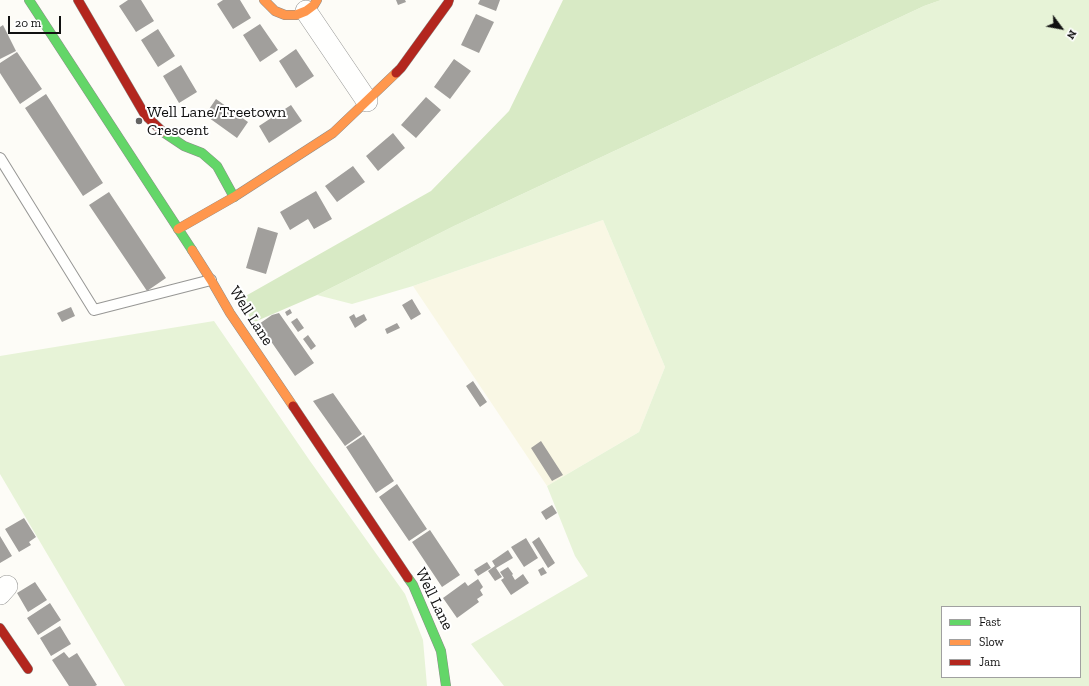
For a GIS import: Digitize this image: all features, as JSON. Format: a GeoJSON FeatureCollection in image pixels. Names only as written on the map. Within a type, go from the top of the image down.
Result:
{"type":"FeatureCollection","features":[{"type":"Feature","properties":{"kind":"street","name":"Well Lane"},"geometry":{"type":"LineString","coordinates":[[29,0],[211,280],[230,313],[413,585],[441,651],[446,686]]}},
{"type":"Feature","properties":{"kind":"street"},"geometry":{"type":"LineString","coordinates":[[78,0],[145,115],[166,135],[184,146],[202,153],[217,166],[234,197]]}},
{"type":"Feature","properties":{"kind":"street"},"geometry":{"type":"LineString","coordinates":[[264,0],[275,11],[285,15],[296,15],[312,6],[366,101]]}},
{"type":"Feature","properties":{"kind":"street"},"geometry":{"type":"LineString","coordinates":[[178,229],[234,197],[333,133],[401,68],[449,0]]}},
{"type":"Feature","properties":{"kind":"street"},"geometry":{"type":"LineString","coordinates":[[0,628],[28,669]]}},
{"type":"Feature","properties":{"kind":"lane"},"geometry":{"type":"LineString","coordinates":[[0,158],[94,310],[211,280]]}},
{"type":"Feature","properties":{"kind":"shaded area"},"geometry":{"type":"Polygon","coordinates":[[[603,220],[665,367],[639,432],[547,486],[413,286],[603,220]]]}},
{"type":"Feature","properties":{"kind":"green space"},"geometry":{"type":"Polygon","coordinates":[[[563,0],[941,0],[924,6],[454,226],[317,295],[252,323],[242,298],[431,191],[509,111],[563,0]]]}},
{"type":"Feature","properties":{"kind":"green space"},"geometry":{"type":"Polygon","coordinates":[[[941,0],[1089,0],[1089,686],[504,686],[471,644],[588,576],[575,556],[547,486],[639,432],[665,367],[603,220],[413,286],[352,304],[317,295],[454,226],[924,6],[941,0]]]}},
{"type":"Feature","properties":{"kind":"green space"},"geometry":{"type":"Polygon","coordinates":[[[214,321],[310,461],[405,594],[423,640],[427,686],[125,686],[0,474],[0,356],[214,321]]]}},
{"type":"Feature","properties":{"kind":"building"},"geometry":{"type":"Polygon","coordinates":[[[128,0],[141,0],[154,21],[136,32],[119,6],[128,0]]]}},
{"type":"Feature","properties":{"kind":"building"},"geometry":{"type":"Polygon","coordinates":[[[223,0],[240,0],[251,18],[233,29],[217,4],[223,0]]]}},
{"type":"Feature","properties":{"kind":"building"},"geometry":{"type":"Polygon","coordinates":[[[396,0],[405,0],[406,2],[398,5],[396,0]]]}},
{"type":"Feature","properties":{"kind":"building"},"geometry":{"type":"Polygon","coordinates":[[[480,0],[500,0],[496,11],[478,4],[480,0]]]}},
{"type":"Feature","properties":{"kind":"building"},"geometry":{"type":"Polygon","coordinates":[[[476,14],[494,22],[479,53],[461,45],[476,14]]]}},
{"type":"Feature","properties":{"kind":"building"},"geometry":{"type":"Polygon","coordinates":[[[260,24],[278,50],[260,62],[243,35],[260,24]]]}},
{"type":"Feature","properties":{"kind":"building"},"geometry":{"type":"Polygon","coordinates":[[[3,25],[16,51],[0,59],[0,27],[3,25]]]}},
{"type":"Feature","properties":{"kind":"building"},"geometry":{"type":"Polygon","coordinates":[[[158,29],[175,56],[158,67],[141,40],[158,29]]]}},
{"type":"Feature","properties":{"kind":"building"},"geometry":{"type":"Polygon","coordinates":[[[296,49],[314,76],[296,88],[279,61],[296,49]]]}},
{"type":"Feature","properties":{"kind":"building"},"geometry":{"type":"Polygon","coordinates":[[[17,52],[42,89],[20,104],[0,73],[0,63],[17,52]]]}},
{"type":"Feature","properties":{"kind":"building"},"geometry":{"type":"Polygon","coordinates":[[[454,59],[471,71],[450,99],[434,87],[454,59]]]}},
{"type":"Feature","properties":{"kind":"building"},"geometry":{"type":"Polygon","coordinates":[[[181,65],[197,92],[179,103],[163,76],[181,65]]]}},
{"type":"Feature","properties":{"kind":"building"},"geometry":{"type":"Polygon","coordinates":[[[46,94],[103,183],[83,196],[25,108],[46,94]]]}},
{"type":"Feature","properties":{"kind":"building"},"geometry":{"type":"Polygon","coordinates":[[[426,97],[441,110],[416,138],[401,125],[426,97]]]}},
{"type":"Feature","properties":{"kind":"building"},"geometry":{"type":"Polygon","coordinates":[[[216,99],[248,122],[237,138],[205,115],[216,99]]]}},
{"type":"Feature","properties":{"kind":"building"},"geometry":{"type":"Polygon","coordinates":[[[291,105],[302,121],[269,143],[259,126],[291,105]]]}},
{"type":"Feature","properties":{"kind":"building"},"geometry":{"type":"Polygon","coordinates":[[[393,133],[405,148],[378,171],[366,156],[393,133]]]}},
{"type":"Feature","properties":{"kind":"building"},"geometry":{"type":"Polygon","coordinates":[[[353,166],[365,182],[337,202],[325,186],[353,166]]]}},
{"type":"Feature","properties":{"kind":"building"},"geometry":{"type":"Polygon","coordinates":[[[316,191],[332,219],[314,229],[308,219],[290,230],[280,212],[316,191]]]}},
{"type":"Feature","properties":{"kind":"building"},"geometry":{"type":"Polygon","coordinates":[[[109,192],[166,278],[147,291],[89,205],[109,192]]]}},
{"type":"Feature","properties":{"kind":"building"},"geometry":{"type":"Polygon","coordinates":[[[258,227],[278,233],[266,274],[246,268],[258,227]]]}},
{"type":"Feature","properties":{"kind":"building"},"geometry":{"type":"Polygon","coordinates":[[[412,299],[421,314],[411,320],[402,305],[412,299]]]}},
{"type":"Feature","properties":{"kind":"building"},"geometry":{"type":"Polygon","coordinates":[[[71,307],[75,316],[62,322],[57,313],[71,307]]]}},
{"type":"Feature","properties":{"kind":"building"},"geometry":{"type":"Polygon","coordinates":[[[290,309],[292,313],[287,316],[285,312],[290,309]]]}},
{"type":"Feature","properties":{"kind":"building"},"geometry":{"type":"Polygon","coordinates":[[[279,313],[314,363],[295,376],[259,324],[272,315],[279,313]]]}},
{"type":"Feature","properties":{"kind":"building"},"geometry":{"type":"Polygon","coordinates":[[[354,314],[356,318],[364,314],[367,320],[355,328],[349,317],[354,314]]]}},
{"type":"Feature","properties":{"kind":"building"},"geometry":{"type":"Polygon","coordinates":[[[297,318],[304,328],[298,332],[291,322],[297,318]]]}},
{"type":"Feature","properties":{"kind":"building"},"geometry":{"type":"Polygon","coordinates":[[[397,323],[400,328],[387,334],[385,329],[397,323]]]}},
{"type":"Feature","properties":{"kind":"building"},"geometry":{"type":"Polygon","coordinates":[[[308,335],[316,346],[311,350],[303,339],[308,335]]]}},
{"type":"Feature","properties":{"kind":"building"},"geometry":{"type":"Polygon","coordinates":[[[473,381],[487,402],[480,407],[466,386],[473,381]]]}},
{"type":"Feature","properties":{"kind":"building"},"geometry":{"type":"Polygon","coordinates":[[[333,393],[362,434],[345,446],[313,401],[333,393]]]}},
{"type":"Feature","properties":{"kind":"building"},"geometry":{"type":"Polygon","coordinates":[[[364,435],[394,481],[376,493],[346,447],[364,435]]]}},
{"type":"Feature","properties":{"kind":"building"},"geometry":{"type":"Polygon","coordinates":[[[541,441],[563,475],[552,481],[531,448],[541,441]]]}},
{"type":"Feature","properties":{"kind":"building"},"geometry":{"type":"Polygon","coordinates":[[[397,484],[427,529],[409,541],[379,497],[397,484]]]}},
{"type":"Feature","properties":{"kind":"building"},"geometry":{"type":"Polygon","coordinates":[[[552,505],[557,513],[546,520],[541,512],[552,505]]]}},
{"type":"Feature","properties":{"kind":"building"},"geometry":{"type":"Polygon","coordinates":[[[24,518],[36,537],[29,542],[31,545],[19,552],[5,529],[24,518]]]}},
{"type":"Feature","properties":{"kind":"building"},"geometry":{"type":"Polygon","coordinates":[[[430,530],[460,575],[442,587],[412,542],[430,530]]]}},
{"type":"Feature","properties":{"kind":"building"},"geometry":{"type":"Polygon","coordinates":[[[0,536],[12,556],[0,563],[0,536]]]}},
{"type":"Feature","properties":{"kind":"building"},"geometry":{"type":"Polygon","coordinates":[[[539,537],[555,563],[548,568],[532,542],[539,537]]]}},
{"type":"Feature","properties":{"kind":"building"},"geometry":{"type":"Polygon","coordinates":[[[526,538],[538,558],[524,567],[511,547],[526,538]]]}},
{"type":"Feature","properties":{"kind":"building"},"geometry":{"type":"Polygon","coordinates":[[[508,550],[513,558],[496,568],[502,577],[495,581],[488,571],[495,566],[492,561],[508,550]]]}},
{"type":"Feature","properties":{"kind":"building"},"geometry":{"type":"Polygon","coordinates":[[[487,562],[491,568],[478,576],[474,570],[487,562]]]}},
{"type":"Feature","properties":{"kind":"building"},"geometry":{"type":"Polygon","coordinates":[[[508,567],[515,580],[523,574],[529,583],[511,595],[501,580],[504,578],[500,572],[508,567]]]}},
{"type":"Feature","properties":{"kind":"building"},"geometry":{"type":"Polygon","coordinates":[[[543,567],[547,573],[541,576],[538,570],[543,567]]]}},
{"type":"Feature","properties":{"kind":"building"},"geometry":{"type":"Polygon","coordinates":[[[478,579],[483,587],[480,590],[483,595],[477,599],[479,602],[457,618],[443,598],[465,582],[468,586],[478,579]]]}},
{"type":"Feature","properties":{"kind":"building"},"geometry":{"type":"Polygon","coordinates":[[[35,582],[47,600],[28,612],[17,593],[35,582]]]}},
{"type":"Feature","properties":{"kind":"building"},"geometry":{"type":"Polygon","coordinates":[[[50,603],[61,620],[38,635],[27,618],[50,603]]]}},
{"type":"Feature","properties":{"kind":"building"},"geometry":{"type":"Polygon","coordinates":[[[60,626],[71,644],[51,656],[40,638],[60,626]]]}},
{"type":"Feature","properties":{"kind":"building"},"geometry":{"type":"Polygon","coordinates":[[[64,652],[69,658],[77,653],[97,685],[69,686],[52,660],[64,652]]]}},
{"type":"Feature","properties":{"kind":"traffic: fast"},"geometry":{"type":"LineString","coordinates":[[29,0],[192,250]]}},
{"type":"Feature","properties":{"kind":"traffic: fast"},"geometry":{"type":"LineString","coordinates":[[163,132],[184,146],[202,153],[217,166],[234,197]]}},
{"type":"Feature","properties":{"kind":"traffic: fast"},"geometry":{"type":"LineString","coordinates":[[408,578],[413,585],[441,651],[446,686]]}},
{"type":"Feature","properties":{"kind":"traffic: slow"},"geometry":{"type":"LineString","coordinates":[[264,0],[275,11],[285,15],[296,15],[306,11],[314,5],[317,0]]}},
{"type":"Feature","properties":{"kind":"traffic: slow"},"geometry":{"type":"LineString","coordinates":[[178,229],[234,197],[333,133],[396,73]]}},
{"type":"Feature","properties":{"kind":"traffic: slow"},"geometry":{"type":"LineString","coordinates":[[192,250],[230,313],[293,406]]}},
{"type":"Feature","properties":{"kind":"traffic: jam"},"geometry":{"type":"LineString","coordinates":[[78,0],[145,115],[163,132]]}},
{"type":"Feature","properties":{"kind":"traffic: jam"},"geometry":{"type":"LineString","coordinates":[[396,73],[449,0]]}},
{"type":"Feature","properties":{"kind":"traffic: jam"},"geometry":{"type":"LineString","coordinates":[[293,406],[408,578]]}},
{"type":"Feature","properties":{"kind":"traffic: jam"},"geometry":{"type":"LineString","coordinates":[[0,628],[28,669]]}},
{"type":"Feature","properties":{"kind":"place","name":"Well Lane/Treetown Crescent"},"geometry":{"type":"Point","coordinates":[139,121]}}]}
